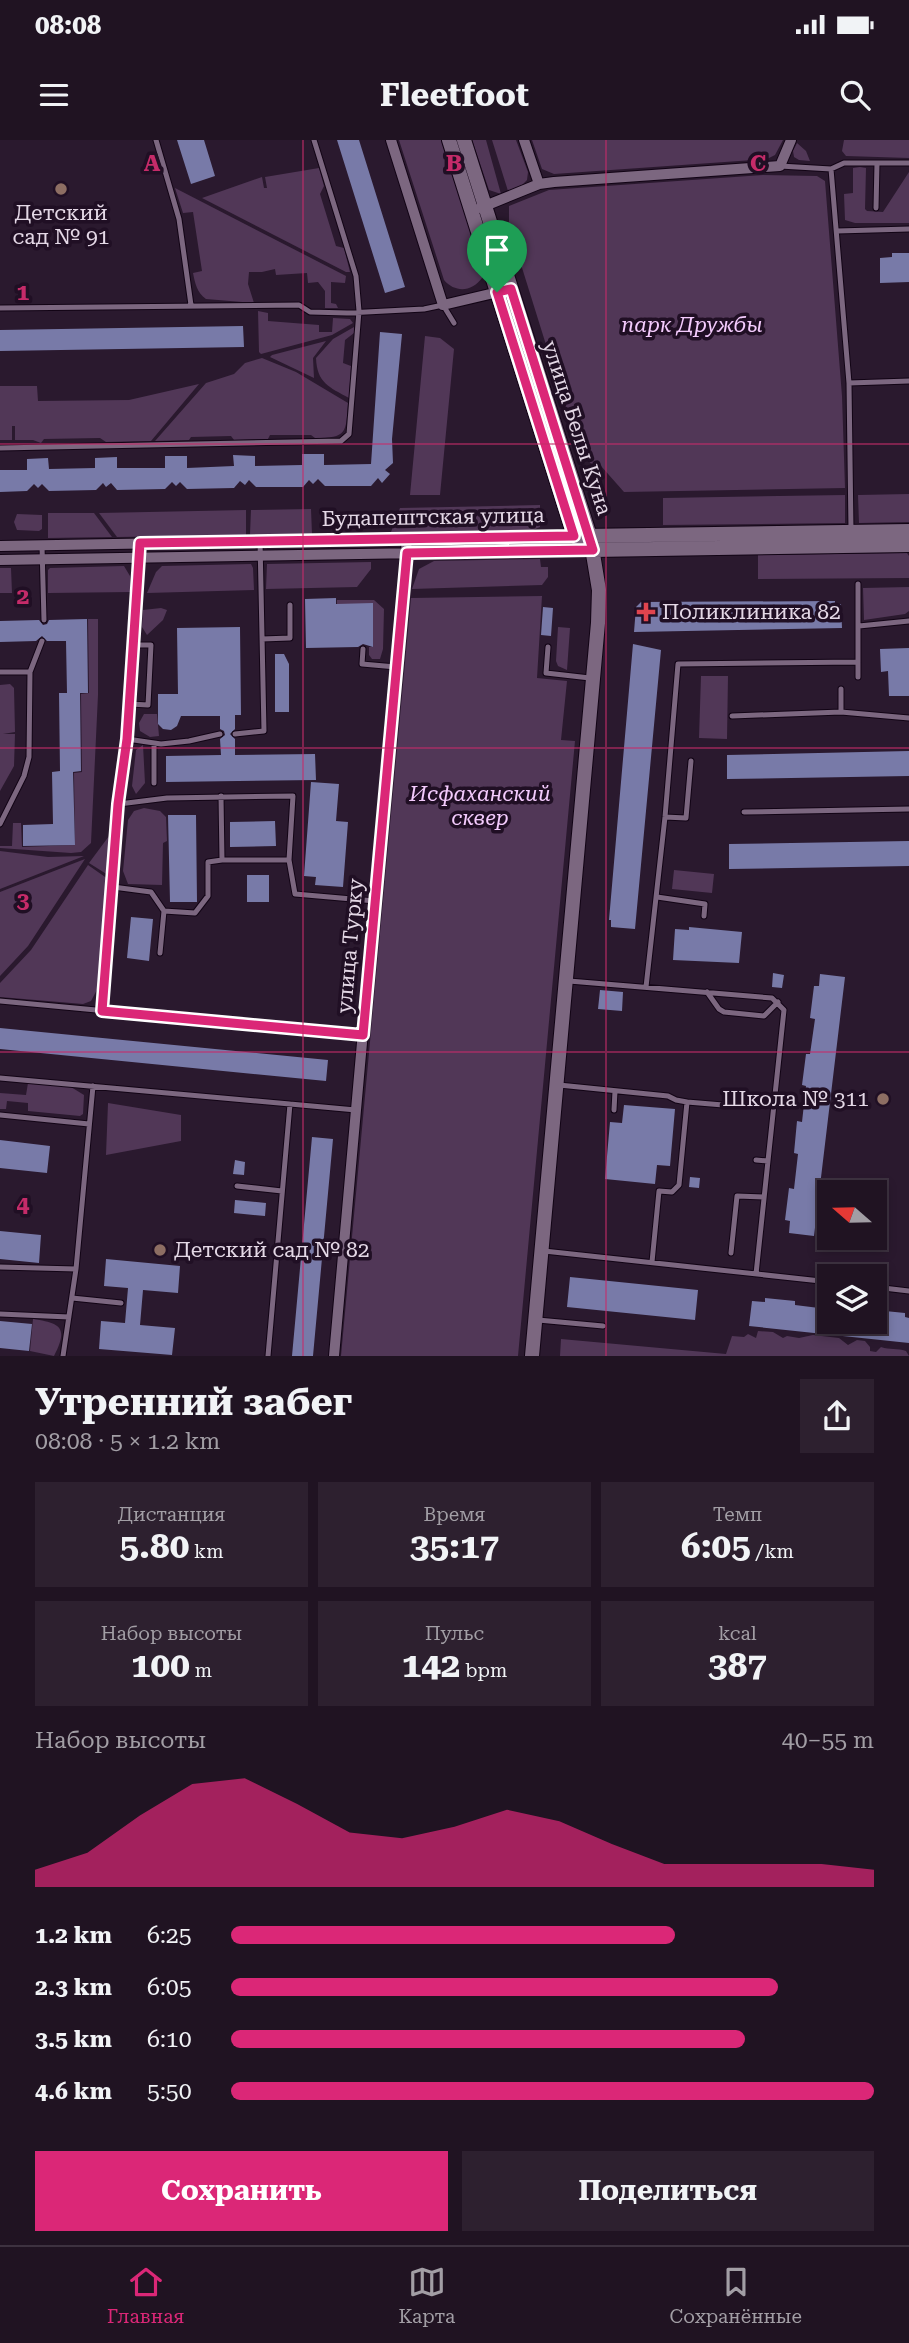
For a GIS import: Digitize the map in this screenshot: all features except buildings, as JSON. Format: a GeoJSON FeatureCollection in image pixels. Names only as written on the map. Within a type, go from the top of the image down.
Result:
{"type":"FeatureCollection","features":[{"type":"Feature","properties":{"kind":"street"},"geometry":{"type":"LineString","coordinates":[[391,140],[443,305],[504,291]]}},
{"type":"Feature","properties":{"kind":"street","name":"улица Белы Куна"},"geometry":{"type":"LineString","coordinates":[[449,140],[479,209]]}},
{"type":"Feature","properties":{"kind":"street","name":"улица Белы Куна"},"geometry":{"type":"LineString","coordinates":[[464,140],[479,209],[574,536],[592,543]]}},
{"type":"Feature","properties":{"kind":"street"},"geometry":{"type":"LineString","coordinates":[[524,140],[539,184]]}},
{"type":"Feature","properties":{"kind":"street"},"geometry":{"type":"LineString","coordinates":[[479,209],[539,184],[779,166],[791,140]]}},
{"type":"Feature","properties":{"kind":"street","name":"улица Белы Куна"},"geometry":{"type":"LineString","coordinates":[[504,291],[592,543]]}},
{"type":"Feature","properties":{"kind":"street","name":"Будапештская улица"},"geometry":{"type":"LineString","coordinates":[[851,539],[909,531]]}},
{"type":"Feature","properties":{"kind":"street","name":"Будапештская улица"},"geometry":{"type":"LineString","coordinates":[[0,546],[574,536]]}},
{"type":"Feature","properties":{"kind":"street","name":"улица Турку"},"geometry":{"type":"LineString","coordinates":[[334,1356],[407,539]]}},
{"type":"Feature","properties":{"kind":"street","name":"Будапештская улица"},"geometry":{"type":"LineString","coordinates":[[0,560],[407,553],[592,543],[851,539],[909,545]]}},
{"type":"Feature","properties":{"kind":"street"},"geometry":{"type":"LineString","coordinates":[[532,1356],[599,605],[592,543]]}},
{"type":"Feature","properties":{"kind":"lane"},"geometry":{"type":"LineString","coordinates":[[156,140],[179,219],[191,305]]}},
{"type":"Feature","properties":{"kind":"lane"},"geometry":{"type":"LineString","coordinates":[[0,448],[341,441],[349,434],[359,311],[356,276],[314,140]]}},
{"type":"Feature","properties":{"kind":"lane"},"geometry":{"type":"LineString","coordinates":[[779,166],[831,169],[844,163],[909,163]]}},
{"type":"Feature","properties":{"kind":"lane"},"geometry":{"type":"LineString","coordinates":[[876,208],[877,163]]}},
{"type":"Feature","properties":{"kind":"lane"},"geometry":{"type":"LineString","coordinates":[[831,169],[849,383],[851,539]]}},
{"type":"Feature","properties":{"kind":"lane"},"geometry":{"type":"LineString","coordinates":[[837,231],[909,229]]}},
{"type":"Feature","properties":{"kind":"lane"},"geometry":{"type":"LineString","coordinates":[[0,308],[299,305],[310,312],[347,313],[424,309],[443,305],[454,323]]}},
{"type":"Feature","properties":{"kind":"lane"},"geometry":{"type":"LineString","coordinates":[[849,383],[909,381]]}},
{"type":"Feature","properties":{"kind":"lane"},"geometry":{"type":"LineString","coordinates":[[235,734],[264,731],[260,541]]}},
{"type":"Feature","properties":{"kind":"lane"},"geometry":{"type":"LineString","coordinates":[[102,1011],[118,804],[130,704],[140,543]]}},
{"type":"Feature","properties":{"kind":"lane"},"geometry":{"type":"LineString","coordinates":[[42,545],[44,620]]}},
{"type":"Feature","properties":{"kind":"lane"},"geometry":{"type":"LineString","coordinates":[[858,584],[858,677]]}},
{"type":"Feature","properties":{"kind":"lane"},"geometry":{"type":"LineString","coordinates":[[262,639],[290,638],[290,605]]}},
{"type":"Feature","properties":{"kind":"lane"},"geometry":{"type":"LineString","coordinates":[[859,626],[909,621]]}},
{"type":"Feature","properties":{"kind":"lane"},"geometry":{"type":"LineString","coordinates":[[0,824],[24,776],[29,757],[30,672],[42,641]]}},
{"type":"Feature","properties":{"kind":"lane"},"geometry":{"type":"LineString","coordinates":[[130,704],[148,705],[151,645],[134,645]]}},
{"type":"Feature","properties":{"kind":"lane"},"geometry":{"type":"LineString","coordinates":[[548,648],[546,673],[593,679]]}},
{"type":"Feature","properties":{"kind":"lane"},"geometry":{"type":"LineString","coordinates":[[363,649],[362,664],[396,667]]}},
{"type":"Feature","properties":{"kind":"lane"},"geometry":{"type":"LineString","coordinates":[[646,987],[665,817],[678,664],[858,662]]}},
{"type":"Feature","properties":{"kind":"lane"},"geometry":{"type":"LineString","coordinates":[[0,672],[30,672]]}},
{"type":"Feature","properties":{"kind":"lane"},"geometry":{"type":"LineString","coordinates":[[841,689],[841,712]]}},
{"type":"Feature","properties":{"kind":"lane"},"geometry":{"type":"LineString","coordinates":[[732,716],[841,712],[909,718]]}},
{"type":"Feature","properties":{"kind":"lane"},"geometry":{"type":"LineString","coordinates":[[127,739],[154,743],[189,741],[220,734]]}},
{"type":"Feature","properties":{"kind":"lane"},"geometry":{"type":"LineString","coordinates":[[154,743],[154,783]]}},
{"type":"Feature","properties":{"kind":"lane"},"geometry":{"type":"LineString","coordinates":[[665,817],[686,818],[691,761]]}},
{"type":"Feature","properties":{"kind":"lane"},"geometry":{"type":"LineString","coordinates":[[221,796],[222,860]]}},
{"type":"Feature","properties":{"kind":"lane"},"geometry":{"type":"LineString","coordinates":[[118,804],[167,798],[293,796],[289,860],[295,894],[375,901]]}},
{"type":"Feature","properties":{"kind":"lane"},"geometry":{"type":"LineString","coordinates":[[744,812],[909,809]]}},
{"type":"Feature","properties":{"kind":"lane"},"geometry":{"type":"LineString","coordinates":[[164,911],[195,913],[208,896],[208,862],[289,860]]}},
{"type":"Feature","properties":{"kind":"lane"},"geometry":{"type":"LineString","coordinates":[[113,887],[151,892],[164,911],[160,953]]}},
{"type":"Feature","properties":{"kind":"lane"},"geometry":{"type":"LineString","coordinates":[[657,897],[705,904],[704,916]]}},
{"type":"Feature","properties":{"kind":"lane"},"geometry":{"type":"LineString","coordinates":[[566,981],[772,998],[784,1010],[756,1274]]}},
{"type":"Feature","properties":{"kind":"lane"},"geometry":{"type":"LineString","coordinates":[[707,992],[724,1013],[764,1016],[778,1002]]}},
{"type":"Feature","properties":{"kind":"lane"},"geometry":{"type":"LineString","coordinates":[[0,1001],[363,1035]]}},
{"type":"Feature","properties":{"kind":"lane"},"geometry":{"type":"LineString","coordinates":[[0,1078],[356,1110]]}},
{"type":"Feature","properties":{"kind":"lane"},"geometry":{"type":"LineString","coordinates":[[556,1085],[668,1096],[687,1102],[723,1105]]}},
{"type":"Feature","properties":{"kind":"lane"},"geometry":{"type":"LineString","coordinates":[[63,1356],[76,1269],[93,1086]]}},
{"type":"Feature","properties":{"kind":"lane"},"geometry":{"type":"LineString","coordinates":[[614,1110],[615,1091]]}},
{"type":"Feature","properties":{"kind":"lane"},"geometry":{"type":"LineString","coordinates":[[652,1262],[659,1191],[673,1192],[679,1185],[687,1102]]}},
{"type":"Feature","properties":{"kind":"lane"},"geometry":{"type":"LineString","coordinates":[[268,1356],[290,1104]]}},
{"type":"Feature","properties":{"kind":"lane"},"geometry":{"type":"LineString","coordinates":[[0,1115],[89,1124]]}},
{"type":"Feature","properties":{"kind":"lane"},"geometry":{"type":"LineString","coordinates":[[756,1160],[768,1161]]}},
{"type":"Feature","properties":{"kind":"lane"},"geometry":{"type":"LineString","coordinates":[[237,1186],[282,1191]]}},
{"type":"Feature","properties":{"kind":"lane"},"geometry":{"type":"LineString","coordinates":[[731,1253],[737,1196],[764,1198]]}},
{"type":"Feature","properties":{"kind":"lane"},"geometry":{"type":"LineString","coordinates":[[541,1251],[817,1281]]}},
{"type":"Feature","properties":{"kind":"lane"},"geometry":{"type":"LineString","coordinates":[[0,1267],[76,1269]]}},
{"type":"Feature","properties":{"kind":"lane"},"geometry":{"type":"LineString","coordinates":[[887,1288],[909,1291]]}},
{"type":"Feature","properties":{"kind":"lane"},"geometry":{"type":"LineString","coordinates":[[72,1298],[121,1303]]}},
{"type":"Feature","properties":{"kind":"lane"},"geometry":{"type":"LineString","coordinates":[[0,1314],[69,1317]]}},
{"type":"Feature","properties":{"kind":"lane"},"geometry":{"type":"LineString","coordinates":[[535,1320],[603,1326]]}},
{"type":"Feature","properties":{"kind":"green space"},"geometry":{"type":"Polygon","coordinates":[[[399,140],[441,140],[482,268],[482,278],[473,286],[458,289],[444,280],[399,140]]]}},
{"type":"Feature","properties":{"kind":"green space"},"geometry":{"type":"Polygon","coordinates":[[[472,140],[486,140],[501,194],[489,190],[472,140]]]}},
{"type":"Feature","properties":{"kind":"green space"},"geometry":{"type":"Polygon","coordinates":[[[492,140],[516,140],[528,172],[527,180],[522,185],[508,191],[492,140]]]}},
{"type":"Feature","properties":{"kind":"green space"},"geometry":{"type":"Polygon","coordinates":[[[532,140],[783,140],[775,155],[767,159],[554,174],[542,169],[532,140]]]}},
{"type":"Feature","properties":{"kind":"green space"},"geometry":{"type":"Polygon","coordinates":[[[844,140],[909,140],[909,158],[846,156],[842,151],[844,140]]]}},
{"type":"Feature","properties":{"kind":"green space"},"geometry":{"type":"Polygon","coordinates":[[[797,143],[806,151],[810,161],[794,157],[793,151],[797,143]]]}},
{"type":"Feature","properties":{"kind":"green space"},"geometry":{"type":"Polygon","coordinates":[[[319,168],[324,186],[320,194],[336,246],[344,248],[350,272],[202,198],[262,177],[264,188],[267,188],[265,177],[319,168]]]}},
{"type":"Feature","properties":{"kind":"green space"},"geometry":{"type":"Polygon","coordinates":[[[853,168],[866,168],[867,211],[883,212],[909,172],[909,223],[855,223],[845,220],[844,194],[853,193],[853,168]]]}},
{"type":"Feature","properties":{"kind":"green space","name":"парк Дружбы"},"geometry":{"type":"Polygon","coordinates":[[[763,175],[817,176],[825,181],[842,396],[845,488],[624,492],[601,466],[590,463],[581,440],[576,441],[509,226],[509,206],[549,190],[763,175]]]}},
{"type":"Feature","properties":{"kind":"green space"},"geometry":{"type":"Polygon","coordinates":[[[175,188],[346,276],[345,283],[331,282],[331,303],[338,308],[325,308],[325,291],[318,282],[308,283],[307,273],[276,275],[275,269],[249,272],[248,284],[254,303],[203,297],[198,291],[193,273],[202,271],[193,212],[183,213],[175,188]]]}},
{"type":"Feature","properties":{"kind":"green space"},"geometry":{"type":"Polygon","coordinates":[[[258,311],[268,313],[268,321],[319,325],[319,332],[332,332],[333,318],[350,319],[353,323],[332,335],[261,354],[258,311]]]}},
{"type":"Feature","properties":{"kind":"green space"},"geometry":{"type":"Polygon","coordinates":[[[354,327],[354,333],[345,340],[343,363],[351,366],[349,398],[325,383],[319,373],[316,358],[333,339],[354,327]]]}},
{"type":"Feature","properties":{"kind":"green space"},"geometry":{"type":"Polygon","coordinates":[[[425,336],[440,338],[454,349],[440,495],[410,495],[425,336]]]}},
{"type":"Feature","properties":{"kind":"green space"},"geometry":{"type":"Polygon","coordinates":[[[326,341],[313,358],[314,378],[270,357],[272,355],[326,341]]]}},
{"type":"Feature","properties":{"kind":"green space"},"geometry":{"type":"Polygon","coordinates":[[[262,358],[296,372],[348,403],[343,432],[326,438],[315,438],[311,435],[270,435],[268,439],[234,440],[231,436],[155,441],[206,383],[234,374],[245,363],[262,358]]]}},
{"type":"Feature","properties":{"kind":"green space"},"geometry":{"type":"Polygon","coordinates":[[[199,384],[151,441],[44,439],[41,443],[15,440],[15,426],[12,426],[12,440],[0,440],[0,386],[37,386],[38,401],[129,400],[199,384]]]}},
{"type":"Feature","properties":{"kind":"green space"},"geometry":{"type":"Polygon","coordinates":[[[909,494],[909,522],[859,523],[858,495],[909,494]]]}},
{"type":"Feature","properties":{"kind":"green space"},"geometry":{"type":"Polygon","coordinates":[[[845,495],[845,523],[663,525],[663,498],[845,495]]]}},
{"type":"Feature","properties":{"kind":"green space"},"geometry":{"type":"Polygon","coordinates":[[[540,505],[540,527],[533,530],[391,532],[400,508],[540,505]]]}},
{"type":"Feature","properties":{"kind":"green space"},"geometry":{"type":"Polygon","coordinates":[[[311,509],[312,534],[250,534],[251,510],[311,509]]]}},
{"type":"Feature","properties":{"kind":"green space"},"geometry":{"type":"Polygon","coordinates":[[[246,510],[246,535],[117,537],[99,513],[246,510]]]}},
{"type":"Feature","properties":{"kind":"green space"},"geometry":{"type":"Polygon","coordinates":[[[48,513],[94,513],[112,537],[48,538],[48,513]]]}},
{"type":"Feature","properties":{"kind":"green space"},"geometry":{"type":"Polygon","coordinates":[[[17,514],[42,515],[42,529],[17,530],[14,522],[17,514]]]}},
{"type":"Feature","properties":{"kind":"green space"},"geometry":{"type":"Polygon","coordinates":[[[907,553],[909,578],[758,579],[758,555],[907,553]]]}},
{"type":"Feature","properties":{"kind":"green space"},"geometry":{"type":"Polygon","coordinates":[[[540,559],[541,567],[548,567],[548,577],[542,585],[412,589],[419,569],[434,561],[540,559]]]}},
{"type":"Feature","properties":{"kind":"green space"},"geometry":{"type":"Polygon","coordinates":[[[371,562],[371,569],[357,587],[266,589],[267,564],[371,562]]]}},
{"type":"Feature","properties":{"kind":"green space"},"geometry":{"type":"Polygon","coordinates":[[[251,564],[254,590],[147,593],[156,572],[162,566],[251,564]]]}},
{"type":"Feature","properties":{"kind":"green space"},"geometry":{"type":"Polygon","coordinates":[[[124,566],[130,576],[131,592],[48,593],[50,568],[124,566]]]}},
{"type":"Feature","properties":{"kind":"green space"},"geometry":{"type":"Polygon","coordinates":[[[0,568],[11,568],[12,593],[0,593],[0,568]]]}},
{"type":"Feature","properties":{"kind":"green space"},"geometry":{"type":"Polygon","coordinates":[[[909,587],[909,611],[905,614],[864,620],[863,588],[909,587]]]}},
{"type":"Feature","properties":{"kind":"green space","name":"Исфаханский сквер"},"geometry":{"type":"Polygon","coordinates":[[[542,596],[537,678],[567,681],[561,740],[575,741],[518,1356],[341,1356],[411,598],[542,596]]]}},
{"type":"Feature","properties":{"kind":"green space"},"geometry":{"type":"Polygon","coordinates":[[[337,600],[374,600],[384,609],[383,649],[380,659],[372,659],[369,655],[369,647],[373,647],[373,604],[337,604],[337,600]]]}},
{"type":"Feature","properties":{"kind":"green space"},"geometry":{"type":"Polygon","coordinates":[[[143,610],[167,610],[163,620],[147,635],[142,627],[143,610]]]}},
{"type":"Feature","properties":{"kind":"green space"},"geometry":{"type":"Polygon","coordinates":[[[88,619],[98,619],[98,695],[91,843],[81,852],[71,853],[0,848],[12,846],[13,823],[21,823],[22,847],[75,845],[74,773],[82,772],[81,694],[89,693],[88,619]]]}},
{"type":"Feature","properties":{"kind":"green space"},"geometry":{"type":"Polygon","coordinates":[[[558,627],[570,628],[567,670],[558,666],[556,661],[558,627]]]}},
{"type":"Feature","properties":{"kind":"green space"},"geometry":{"type":"Polygon","coordinates":[[[701,676],[728,676],[727,739],[699,738],[701,676]]]}},
{"type":"Feature","properties":{"kind":"green space"},"geometry":{"type":"Polygon","coordinates":[[[10,684],[14,688],[15,732],[3,734],[15,734],[14,766],[0,791],[0,685],[10,684]]]}},
{"type":"Feature","properties":{"kind":"green space"},"geometry":{"type":"Polygon","coordinates":[[[144,714],[157,714],[159,736],[150,737],[140,731],[139,723],[144,714]]]}},
{"type":"Feature","properties":{"kind":"green space"},"geometry":{"type":"Polygon","coordinates":[[[143,745],[145,783],[136,794],[132,786],[136,750],[143,745]]]}},
{"type":"Feature","properties":{"kind":"green space"},"geometry":{"type":"Polygon","coordinates":[[[144,808],[160,811],[166,817],[167,841],[163,843],[162,885],[128,884],[123,871],[128,820],[134,811],[144,808]]]}},
{"type":"Feature","properties":{"kind":"green space"},"geometry":{"type":"Polygon","coordinates":[[[112,832],[108,875],[89,863],[112,832]]]}},
{"type":"Feature","properties":{"kind":"green space"},"geometry":{"type":"Polygon","coordinates":[[[0,851],[48,857],[84,856],[0,889],[0,851]]]}},
{"type":"Feature","properties":{"kind":"green space"},"geometry":{"type":"Polygon","coordinates":[[[85,859],[28,946],[0,976],[0,892],[85,859]]]}},
{"type":"Feature","properties":{"kind":"green space"},"geometry":{"type":"Polygon","coordinates":[[[88,865],[108,879],[99,986],[91,1001],[83,1004],[0,997],[0,983],[31,950],[88,865]]]}},
{"type":"Feature","properties":{"kind":"green space"},"geometry":{"type":"Polygon","coordinates":[[[674,870],[714,874],[712,893],[672,889],[674,870]]]}},
{"type":"Feature","properties":{"kind":"green space"},"geometry":{"type":"Polygon","coordinates":[[[28,1083],[71,1087],[84,1095],[83,1114],[80,1116],[28,1111],[28,1103],[7,1101],[6,1109],[0,1109],[0,1093],[26,1095],[28,1083]]]}},
{"type":"Feature","properties":{"kind":"green space"},"geometry":{"type":"Polygon","coordinates":[[[108,1103],[181,1115],[181,1141],[106,1155],[108,1103]]]}},
{"type":"Feature","properties":{"kind":"green space"},"geometry":{"type":"Polygon","coordinates":[[[33,1319],[50,1322],[59,1328],[61,1339],[54,1356],[30,1351],[33,1319]]]}},
{"type":"Feature","properties":{"kind":"green space"},"geometry":{"type":"Polygon","coordinates":[[[758,1331],[773,1332],[783,1338],[813,1335],[839,1338],[848,1345],[857,1340],[865,1341],[870,1351],[876,1352],[881,1347],[906,1351],[909,1356],[560,1356],[561,1339],[726,1354],[732,1336],[744,1337],[748,1334],[756,1338],[758,1331]]]}},
{"type":"Feature","properties":{"kind":"place","name":"Детский сад № 91"},"geometry":{"type":"Point","coordinates":[61,189]}},
{"type":"Feature","properties":{"kind":"place","name":"Поликлиника 82"},"geometry":{"type":"Point","coordinates":[646,612]}},
{"type":"Feature","properties":{"kind":"place","name":"Школа № 311"},"geometry":{"type":"Point","coordinates":[883,1099]}},
{"type":"Feature","properties":{"kind":"place","name":"Детский сад № 82"},"geometry":{"type":"Point","coordinates":[160,1250]}},
{"type":"Feature","properties":{"kind":"route"},"geometry":{"type":"LineString","coordinates":[[511,289],[593,550],[407,553],[363,1035],[102,1011],[118,804],[127,739],[140,543],[574,536],[497,292],[511,289]]}}]}
